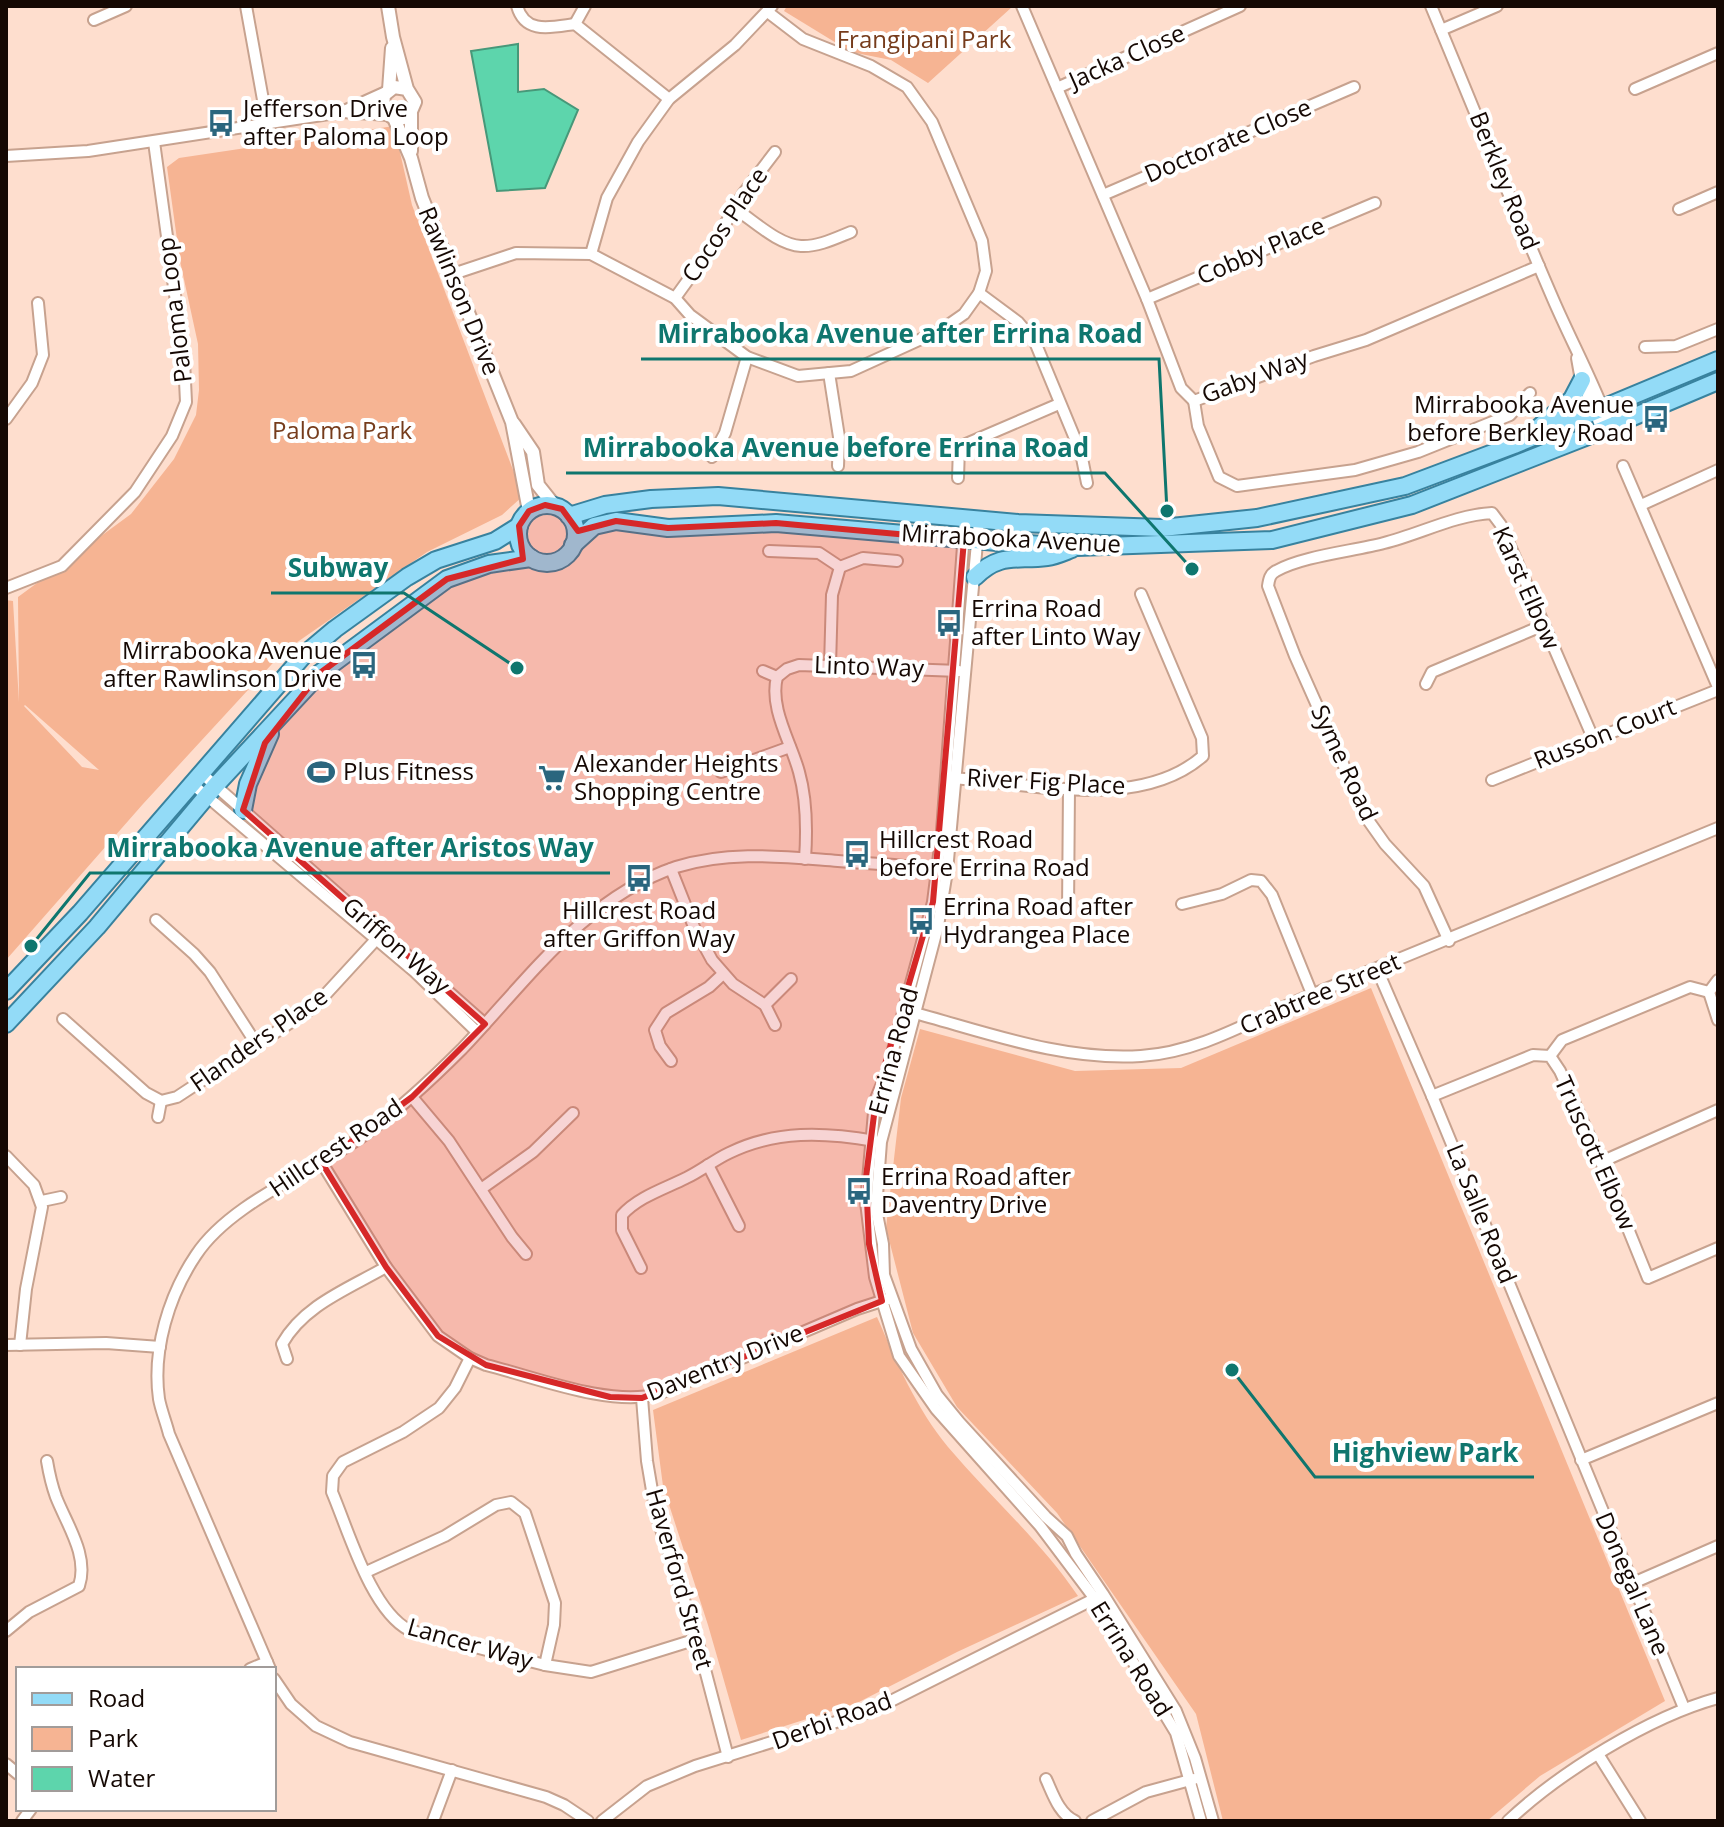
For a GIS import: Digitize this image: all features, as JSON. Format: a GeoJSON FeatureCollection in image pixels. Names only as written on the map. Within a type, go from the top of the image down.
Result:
{"type":"FeatureCollection","features":[{"type":"Feature","properties":{"kind":"main road","name":"Mirrabooka Avenue"},"geometry":{"type":"LineString","coordinates":[[569,516],[605,505],[718,496],[972,520],[1162,528],[1257,518],[1405,486],[1514,445],[1718,360]]}},
{"type":"Feature","properties":{"kind":"main road"},"geometry":{"type":"LineString","coordinates":[[1514,445],[1572,399],[1582,380]]}},
{"type":"Feature","properties":{"kind":"main road","name":"Mirrabooka Avenue"},"geometry":{"type":"LineString","coordinates":[[6,1024],[97,927],[211,791],[320,673],[447,579],[489,564],[531,558],[545,563],[553,562],[568,553],[594,526],[616,521],[668,528],[776,523],[1077,547],[1272,540],[1412,505],[1606,429],[1718,381]]}},
{"type":"Feature","properties":{"kind":"main road"},"geometry":{"type":"LineString","coordinates":[[6,991],[80,913],[304,655],[335,629],[405,578],[436,560],[495,541],[519,526],[529,511],[545,505],[554,505],[569,516],[575,530],[573,545]]}},
{"type":"Feature","properties":{"kind":"main road"},"geometry":{"type":"LineString","coordinates":[[519,526],[520,544],[531,558]]}},
{"type":"Feature","properties":{"kind":"main road"},"geometry":{"type":"LineString","coordinates":[[975,577],[985,568],[1007,558],[1050,557],[1077,547]]}},
{"type":"Feature","properties":{"kind":"main road"},"geometry":{"type":"LineString","coordinates":[[243,810],[244,797],[259,756],[283,712]]}},
{"type":"Feature","properties":{"kind":"street"},"geometry":{"type":"LineString","coordinates":[[94,20],[126,6]]}},
{"type":"Feature","properties":{"kind":"street"},"geometry":{"type":"LineString","coordinates":[[246,6],[267,122]]}},
{"type":"Feature","properties":{"kind":"street","name":"Rawlinson Drive"},"geometry":{"type":"LineString","coordinates":[[388,6],[407,89],[415,102],[411,114],[411,158]]}},
{"type":"Feature","properties":{"kind":"street"},"geometry":{"type":"LineString","coordinates":[[517,6],[524,21],[537,28],[575,24],[669,99]]}},
{"type":"Feature","properties":{"kind":"street"},"geometry":{"type":"LineString","coordinates":[[575,24],[585,6]]}},
{"type":"Feature","properties":{"kind":"street","name":"Gaby Way"},"geometry":{"type":"LineString","coordinates":[[1022,6],[1147,299],[1181,388],[1194,401],[1366,340],[1539,266]]}},
{"type":"Feature","properties":{"kind":"street","name":"Jacka Close"},"geometry":{"type":"LineString","coordinates":[[1057,88],[1240,6]]}},
{"type":"Feature","properties":{"kind":"street","name":"Berkley Road"},"geometry":{"type":"LineString","coordinates":[[1431,6],[1577,356],[1582,380],[1599,409]]}},
{"type":"Feature","properties":{"kind":"street"},"geometry":{"type":"LineString","coordinates":[[1441,30],[1497,6]]}},
{"type":"Feature","properties":{"kind":"street"},"geometry":{"type":"LineString","coordinates":[[453,274],[516,253],[591,254],[675,298],[690,315],[747,357],[798,376],[851,371],[941,330],[964,314],[979,293],[986,271],[982,241],[932,122],[918,100],[907,87],[885,73],[803,39],[770,9],[735,45],[669,99],[617,178],[603,211],[591,254]]}},
{"type":"Feature","properties":{"kind":"street","name":"Rawlinson Drive"},"geometry":{"type":"LineString","coordinates":[[393,37],[383,104],[411,158],[422,198],[512,422],[529,511]]}},
{"type":"Feature","properties":{"kind":"street"},"geometry":{"type":"LineString","coordinates":[[1635,89],[1718,53]]}},
{"type":"Feature","properties":{"kind":"street"},"geometry":{"type":"LineString","coordinates":[[342,112],[398,86],[407,89]]}},
{"type":"Feature","properties":{"kind":"street","name":"Doctorate Close"},"geometry":{"type":"LineString","coordinates":[[1103,195],[1354,87]]}},
{"type":"Feature","properties":{"kind":"street"},"geometry":{"type":"LineString","coordinates":[[6,156],[88,151],[342,112],[403,118],[411,114]]}},
{"type":"Feature","properties":{"kind":"street","name":"Paloma Loop"},"geometry":{"type":"LineString","coordinates":[[6,588],[62,566],[135,492],[172,436],[186,402],[184,360],[154,142]]}},
{"type":"Feature","properties":{"kind":"street","name":"Cocos Place"},"geometry":{"type":"LineString","coordinates":[[675,298],[775,152]]}},
{"type":"Feature","properties":{"kind":"street"},"geometry":{"type":"LineString","coordinates":[[1679,209],[1718,192]]}},
{"type":"Feature","properties":{"kind":"street","name":"Cobby Place"},"geometry":{"type":"LineString","coordinates":[[1147,299],[1375,203]]}},
{"type":"Feature","properties":{"kind":"street"},"geometry":{"type":"LineString","coordinates":[[734,208],[783,241],[797,246],[816,244],[851,232]]}},
{"type":"Feature","properties":{"kind":"street"},"geometry":{"type":"LineString","coordinates":[[979,293],[1018,322],[1035,342],[1081,453],[1087,483]]}},
{"type":"Feature","properties":{"kind":"street"},"geometry":{"type":"LineString","coordinates":[[6,419],[32,383],[43,355],[38,303]]}},
{"type":"Feature","properties":{"kind":"street"},"geometry":{"type":"LineString","coordinates":[[1645,347],[1676,346],[1718,329]]}},
{"type":"Feature","properties":{"kind":"street","name":"Berkley Road"},"geometry":{"type":"LineString","coordinates":[[1577,356],[1588,371],[1606,429]]}},
{"type":"Feature","properties":{"kind":"street"},"geometry":{"type":"LineString","coordinates":[[712,457],[725,433],[747,357]]}},
{"type":"Feature","properties":{"kind":"street"},"geometry":{"type":"LineString","coordinates":[[829,373],[839,437],[838,466]]}},
{"type":"Feature","properties":{"kind":"street"},"geometry":{"type":"LineString","coordinates":[[1194,401],[1198,426],[1219,477],[1237,486],[1355,470],[1418,452],[1510,415],[1530,393]]}},
{"type":"Feature","properties":{"kind":"street"},"geometry":{"type":"LineString","coordinates":[[958,478],[959,447],[1059,404]]}},
{"type":"Feature","properties":{"kind":"street","name":"Rawlinson Drive"},"geometry":{"type":"LineString","coordinates":[[512,422],[533,452],[538,485],[554,505]]}},
{"type":"Feature","properties":{"kind":"street"},"geometry":{"type":"LineString","coordinates":[[1623,466],[1718,688]]}},
{"type":"Feature","properties":{"kind":"street"},"geometry":{"type":"LineString","coordinates":[[1641,505],[1718,470]]}},
{"type":"Feature","properties":{"kind":"street","name":"Karst Elbow"},"geometry":{"type":"LineString","coordinates":[[1274,571],[1384,543],[1474,514],[1492,513],[1501,525],[1593,738]]}},
{"type":"Feature","properties":{"kind":"street","name":"Errina Road"},"geometry":{"type":"LineString","coordinates":[[972,520],[938,926],[909,1011],[876,1141],[866,1202],[869,1244],[887,1299],[899,1356],[929,1399],[1099,1596],[1176,1711],[1195,1779],[1201,1821]]}},
{"type":"Feature","properties":{"kind":"street","name":"Errina Road"},"geometry":{"type":"LineString","coordinates":[[960,671],[975,577],[971,540]]}},
{"type":"Feature","properties":{"kind":"street"},"geometry":{"type":"LineString","coordinates":[[769,551],[819,553],[840,567]]}},
{"type":"Feature","properties":{"kind":"street"},"geometry":{"type":"LineString","coordinates":[[840,567],[863,558],[897,561]]}},
{"type":"Feature","properties":{"kind":"street"},"geometry":{"type":"LineString","coordinates":[[830,666],[832,595],[840,567]]}},
{"type":"Feature","properties":{"kind":"street","name":"Syme Road"},"geometry":{"type":"LineString","coordinates":[[1274,571],[1269,577],[1268,586],[1295,656],[1368,820],[1385,844],[1424,886],[1449,941]]}},
{"type":"Feature","properties":{"kind":"street","name":"River Fig Place"},"geometry":{"type":"LineString","coordinates":[[951,778],[1069,788],[1142,786],[1188,770],[1203,756],[1202,738],[1141,594]]}},
{"type":"Feature","properties":{"kind":"street"},"geometry":{"type":"LineString","coordinates":[[1426,684],[1432,672],[1544,625]]}},
{"type":"Feature","properties":{"kind":"street","name":"Linto Way"},"geometry":{"type":"LineString","coordinates":[[777,677],[799,665],[960,671]]}},
{"type":"Feature","properties":{"kind":"street"},"geometry":{"type":"LineString","coordinates":[[763,671],[777,677],[775,698],[803,789],[805,859]]}},
{"type":"Feature","properties":{"kind":"street","name":"Russon Court"},"geometry":{"type":"LineString","coordinates":[[1492,780],[1718,688]]}},
{"type":"Feature","properties":{"kind":"street"},"geometry":{"type":"LineString","coordinates":[[721,772],[790,747]]}},
{"type":"Feature","properties":{"kind":"street","name":"Griffon Way"},"geometry":{"type":"LineString","coordinates":[[196,778],[481,1028]]}},
{"type":"Feature","properties":{"kind":"street"},"geometry":{"type":"LineString","coordinates":[[1068,911],[1069,788]]}},
{"type":"Feature","properties":{"kind":"street","name":"Griffon Way"},"geometry":{"type":"LineString","coordinates":[[211,791],[243,810],[379,936]]}},
{"type":"Feature","properties":{"kind":"street","name":"Crabtree Street"},"geometry":{"type":"LineString","coordinates":[[909,1011],[1068,1054],[1139,1056],[1169,1053],[1212,1040],[1312,994],[1449,941],[1718,828]]}},
{"type":"Feature","properties":{"kind":"street","name":"Hillcrest Road"},"geometry":{"type":"LineString","coordinates":[[268,1665],[169,1434],[159,1398],[160,1347],[172,1298],[197,1253],[233,1216],[322,1163],[412,1097],[571,933],[620,895],[671,869],[745,855],[942,870]]}},
{"type":"Feature","properties":{"kind":"street"},"geometry":{"type":"LineString","coordinates":[[671,869],[694,927],[712,960],[733,984],[765,1005],[775,1025]]}},
{"type":"Feature","properties":{"kind":"street"},"geometry":{"type":"LineString","coordinates":[[1182,904],[1222,894],[1251,880],[1261,881],[1272,895],[1312,994]]}},
{"type":"Feature","properties":{"kind":"street"},"geometry":{"type":"LineString","coordinates":[[156,920],[210,972],[257,1045]]}},
{"type":"Feature","properties":{"kind":"street","name":"Flanders Place"},"geometry":{"type":"LineString","coordinates":[[63,1019],[146,1093],[161,1101],[177,1097],[314,1007],[379,936]]}},
{"type":"Feature","properties":{"kind":"street","name":"La Salle Road"},"geometry":{"type":"LineString","coordinates":[[1377,969],[1581,1460]]}},
{"type":"Feature","properties":{"kind":"street"},"geometry":{"type":"LineString","coordinates":[[671,1061],[660,1046],[655,1030],[666,1013],[709,987],[723,974]]}},
{"type":"Feature","properties":{"kind":"street"},"geometry":{"type":"LineString","coordinates":[[765,1005],[791,979]]}},
{"type":"Feature","properties":{"kind":"street"},"geometry":{"type":"LineString","coordinates":[[1709,992],[1718,980]]}},
{"type":"Feature","properties":{"kind":"street"},"geometry":{"type":"LineString","coordinates":[[1550,1056],[1562,1040],[1690,987],[1709,992]]}},
{"type":"Feature","properties":{"kind":"street"},"geometry":{"type":"LineString","coordinates":[[1709,992],[1718,1020]]}},
{"type":"Feature","properties":{"kind":"street","name":"Truscott Elbow"},"geometry":{"type":"LineString","coordinates":[[1432,1096],[1533,1055],[1550,1056],[1560,1071],[1601,1162],[1648,1278],[1718,1248]]}},
{"type":"Feature","properties":{"kind":"street"},"geometry":{"type":"LineString","coordinates":[[412,1097],[444,1134],[526,1254]]}},
{"type":"Feature","properties":{"kind":"street","name":"Flanders Place"},"geometry":{"type":"LineString","coordinates":[[158,1117],[161,1101]]}},
{"type":"Feature","properties":{"kind":"street"},"geometry":{"type":"LineString","coordinates":[[1601,1162],[1718,1110]]}},
{"type":"Feature","properties":{"kind":"street"},"geometry":{"type":"LineString","coordinates":[[481,1189],[533,1152],[573,1113]]}},
{"type":"Feature","properties":{"kind":"street"},"geometry":{"type":"LineString","coordinates":[[641,1268],[622,1230],[622,1215],[631,1204],[753,1142],[772,1137],[818,1134],[876,1141]]}},
{"type":"Feature","properties":{"kind":"street"},"geometry":{"type":"LineString","coordinates":[[6,1156],[34,1185],[42,1201],[23,1303],[20,1345]]}},
{"type":"Feature","properties":{"kind":"street","name":"Daventry Drive"},"geometry":{"type":"LineString","coordinates":[[322,1163],[386,1267],[438,1336],[470,1358],[610,1397],[642,1398],[658,1394],[887,1299]]}},
{"type":"Feature","properties":{"kind":"street"},"geometry":{"type":"LineString","coordinates":[[708,1165],[739,1226]]}},
{"type":"Feature","properties":{"kind":"street"},"geometry":{"type":"LineString","coordinates":[[42,1201],[61,1197]]}},
{"type":"Feature","properties":{"kind":"street"},"geometry":{"type":"LineString","coordinates":[[287,1359],[282,1344],[292,1326],[306,1313],[386,1267]]}},
{"type":"Feature","properties":{"kind":"street"},"geometry":{"type":"LineString","coordinates":[[6,1345],[106,1343],[160,1347]]}},
{"type":"Feature","properties":{"kind":"street","name":"Lancer Way"},"geometry":{"type":"LineString","coordinates":[[470,1358],[455,1388],[439,1408],[403,1432],[343,1462],[333,1476],[332,1492],[379,1603],[396,1623],[409,1630],[545,1665],[591,1672],[697,1639]]}},
{"type":"Feature","properties":{"kind":"street","name":"Haverford Street"},"geometry":{"type":"LineString","coordinates":[[642,1398],[647,1461],[656,1514],[697,1639],[728,1757]]}},
{"type":"Feature","properties":{"kind":"street"},"geometry":{"type":"LineString","coordinates":[[1581,1460],[1718,1403]]}},
{"type":"Feature","properties":{"kind":"street","name":"Donegal Lane"},"geometry":{"type":"LineString","coordinates":[[1581,1460],[1684,1708]]}},
{"type":"Feature","properties":{"kind":"street"},"geometry":{"type":"LineString","coordinates":[[6,1631],[29,1612],[79,1586],[84,1572],[55,1494],[47,1461]]}},
{"type":"Feature","properties":{"kind":"street"},"geometry":{"type":"LineString","coordinates":[[366,1572],[445,1536],[496,1505],[511,1502],[525,1513],[555,1603],[554,1625],[545,1665]]}},
{"type":"Feature","properties":{"kind":"street"},"geometry":{"type":"LineString","coordinates":[[1633,1583],[1718,1546]]}},
{"type":"Feature","properties":{"kind":"street","name":"Derbi Road"},"geometry":{"type":"LineString","coordinates":[[602,1821],[647,1786],[695,1766],[871,1711],[1099,1596]]}},
{"type":"Feature","properties":{"kind":"street"},"geometry":{"type":"LineString","coordinates":[[276,1682],[291,1704],[316,1726],[350,1742],[546,1797],[588,1821]]}},
{"type":"Feature","properties":{"kind":"street"},"geometry":{"type":"LineString","coordinates":[[1508,1821],[1521,1808],[1598,1754],[1684,1708],[1718,1698]]}},
{"type":"Feature","properties":{"kind":"street"},"geometry":{"type":"LineString","coordinates":[[1598,1754],[1640,1821]]}},
{"type":"Feature","properties":{"kind":"street"},"geometry":{"type":"LineString","coordinates":[[433,1821],[452,1770]]}},
{"type":"Feature","properties":{"kind":"street"},"geometry":{"type":"LineString","coordinates":[[1046,1779],[1059,1806],[1068,1819],[1075,1821]]}},
{"type":"Feature","properties":{"kind":"street"},"geometry":{"type":"LineString","coordinates":[[1092,1821],[1146,1792],[1195,1779]]}},
{"type":"Feature","properties":{"kind":"street","name":"Errina Road"},"geometry":{"type":"LineString","coordinates":[[1195,1779],[1213,1821]]}},
{"type":"Feature","properties":{"kind":"highlighted area"},"geometry":{"type":"Polygon","coordinates":[[[545,505],[562,509],[578,531],[616,521],[668,528],[776,523],[964,540],[933,902],[877,1092],[866,1177],[869,1244],[882,1301],[642,1398],[610,1397],[486,1365],[438,1336],[386,1267],[322,1163],[412,1097],[485,1024],[243,810],[265,743],[320,673],[447,579],[523,559],[519,526],[529,511],[545,505]]]}},
{"type":"Feature","properties":{"kind":"green space","name":"Frangipani Park"},"geometry":{"type":"Polygon","coordinates":[[[787,6],[1012,7],[928,83],[891,60],[851,52],[784,11],[787,6]]]}},
{"type":"Feature","properties":{"kind":"green space","name":"Paloma Park"},"geometry":{"type":"Polygon","coordinates":[[[394,126],[412,205],[523,496],[502,515],[427,552],[283,652],[143,804],[6,960],[6,600],[13,601],[19,702],[18,597],[131,514],[174,459],[196,415],[198,344],[180,261],[167,167],[179,158],[394,126]],[[25,705],[82,767],[99,770],[25,705]]]}},
{"type":"Feature","properties":{"kind":"green space"},"geometry":{"type":"Polygon","coordinates":[[[1371,988],[1665,1701],[1540,1776],[1487,1821],[1223,1821],[1196,1714],[1057,1513],[957,1407],[913,1333],[886,1228],[901,1098],[920,1029],[1075,1071],[1181,1068],[1371,988]]]}},
{"type":"Feature","properties":{"kind":"green space"},"geometry":{"type":"Polygon","coordinates":[[[877,1317],[926,1417],[964,1466],[1048,1557],[1078,1596],[857,1703],[741,1740],[663,1486],[653,1410],[877,1317]]]}},
{"type":"Feature","properties":{"kind":"water"},"geometry":{"type":"Polygon","coordinates":[[[518,44],[518,92],[544,89],[578,110],[545,188],[497,191],[471,51],[518,44]]]}},
{"type":"Feature","properties":{"kind":"place","name":"Jefferson Drive after Paloma Loop"},"geometry":{"type":"Point","coordinates":[221,123]}},
{"type":"Feature","properties":{"kind":"place","name":"Mirrabooka Avenue before Berkley Road"},"geometry":{"type":"Point","coordinates":[1656,419]}},
{"type":"Feature","properties":{"kind":"place","name":"Mirrabooka Avenue after Errina Road"},"geometry":{"type":"Point","coordinates":[1167,511]}},
{"type":"Feature","properties":{"kind":"place","name":"Mirrabooka Avenue before Errina Road"},"geometry":{"type":"Point","coordinates":[1192,569]}},
{"type":"Feature","properties":{"kind":"place","name":"Errina Road after Linto Way"},"geometry":{"type":"Point","coordinates":[949,623]}},
{"type":"Feature","properties":{"kind":"place","name":"Mirrabooka Avenue after Rawlinson Drive"},"geometry":{"type":"Point","coordinates":[364,665]}},
{"type":"Feature","properties":{"kind":"place","name":"Subway"},"geometry":{"type":"Point","coordinates":[517,668]}},
{"type":"Feature","properties":{"kind":"place","name":"Plus Fitness"},"geometry":{"type":"Point","coordinates":[321,772]}},
{"type":"Feature","properties":{"kind":"place","name":"Alexander Heights Shopping Centre"},"geometry":{"type":"Point","coordinates":[552,778]}},
{"type":"Feature","properties":{"kind":"place","name":"Hillcrest Road before Errina Road"},"geometry":{"type":"Point","coordinates":[857,854]}},
{"type":"Feature","properties":{"kind":"place","name":"Hillcrest Road after Griffon Way"},"geometry":{"type":"Point","coordinates":[639,878]}},
{"type":"Feature","properties":{"kind":"place","name":"Errina Road after Hydrangea Place"},"geometry":{"type":"Point","coordinates":[921,921]}},
{"type":"Feature","properties":{"kind":"place","name":"Mirrabooka Avenue after Aristos Way"},"geometry":{"type":"Point","coordinates":[31,946]}},
{"type":"Feature","properties":{"kind":"place","name":"Errina Road after Daventry Drive"},"geometry":{"type":"Point","coordinates":[859,1191]}},
{"type":"Feature","properties":{"kind":"place","name":"Highview Park"},"geometry":{"type":"Point","coordinates":[1232,1370]}}]}
